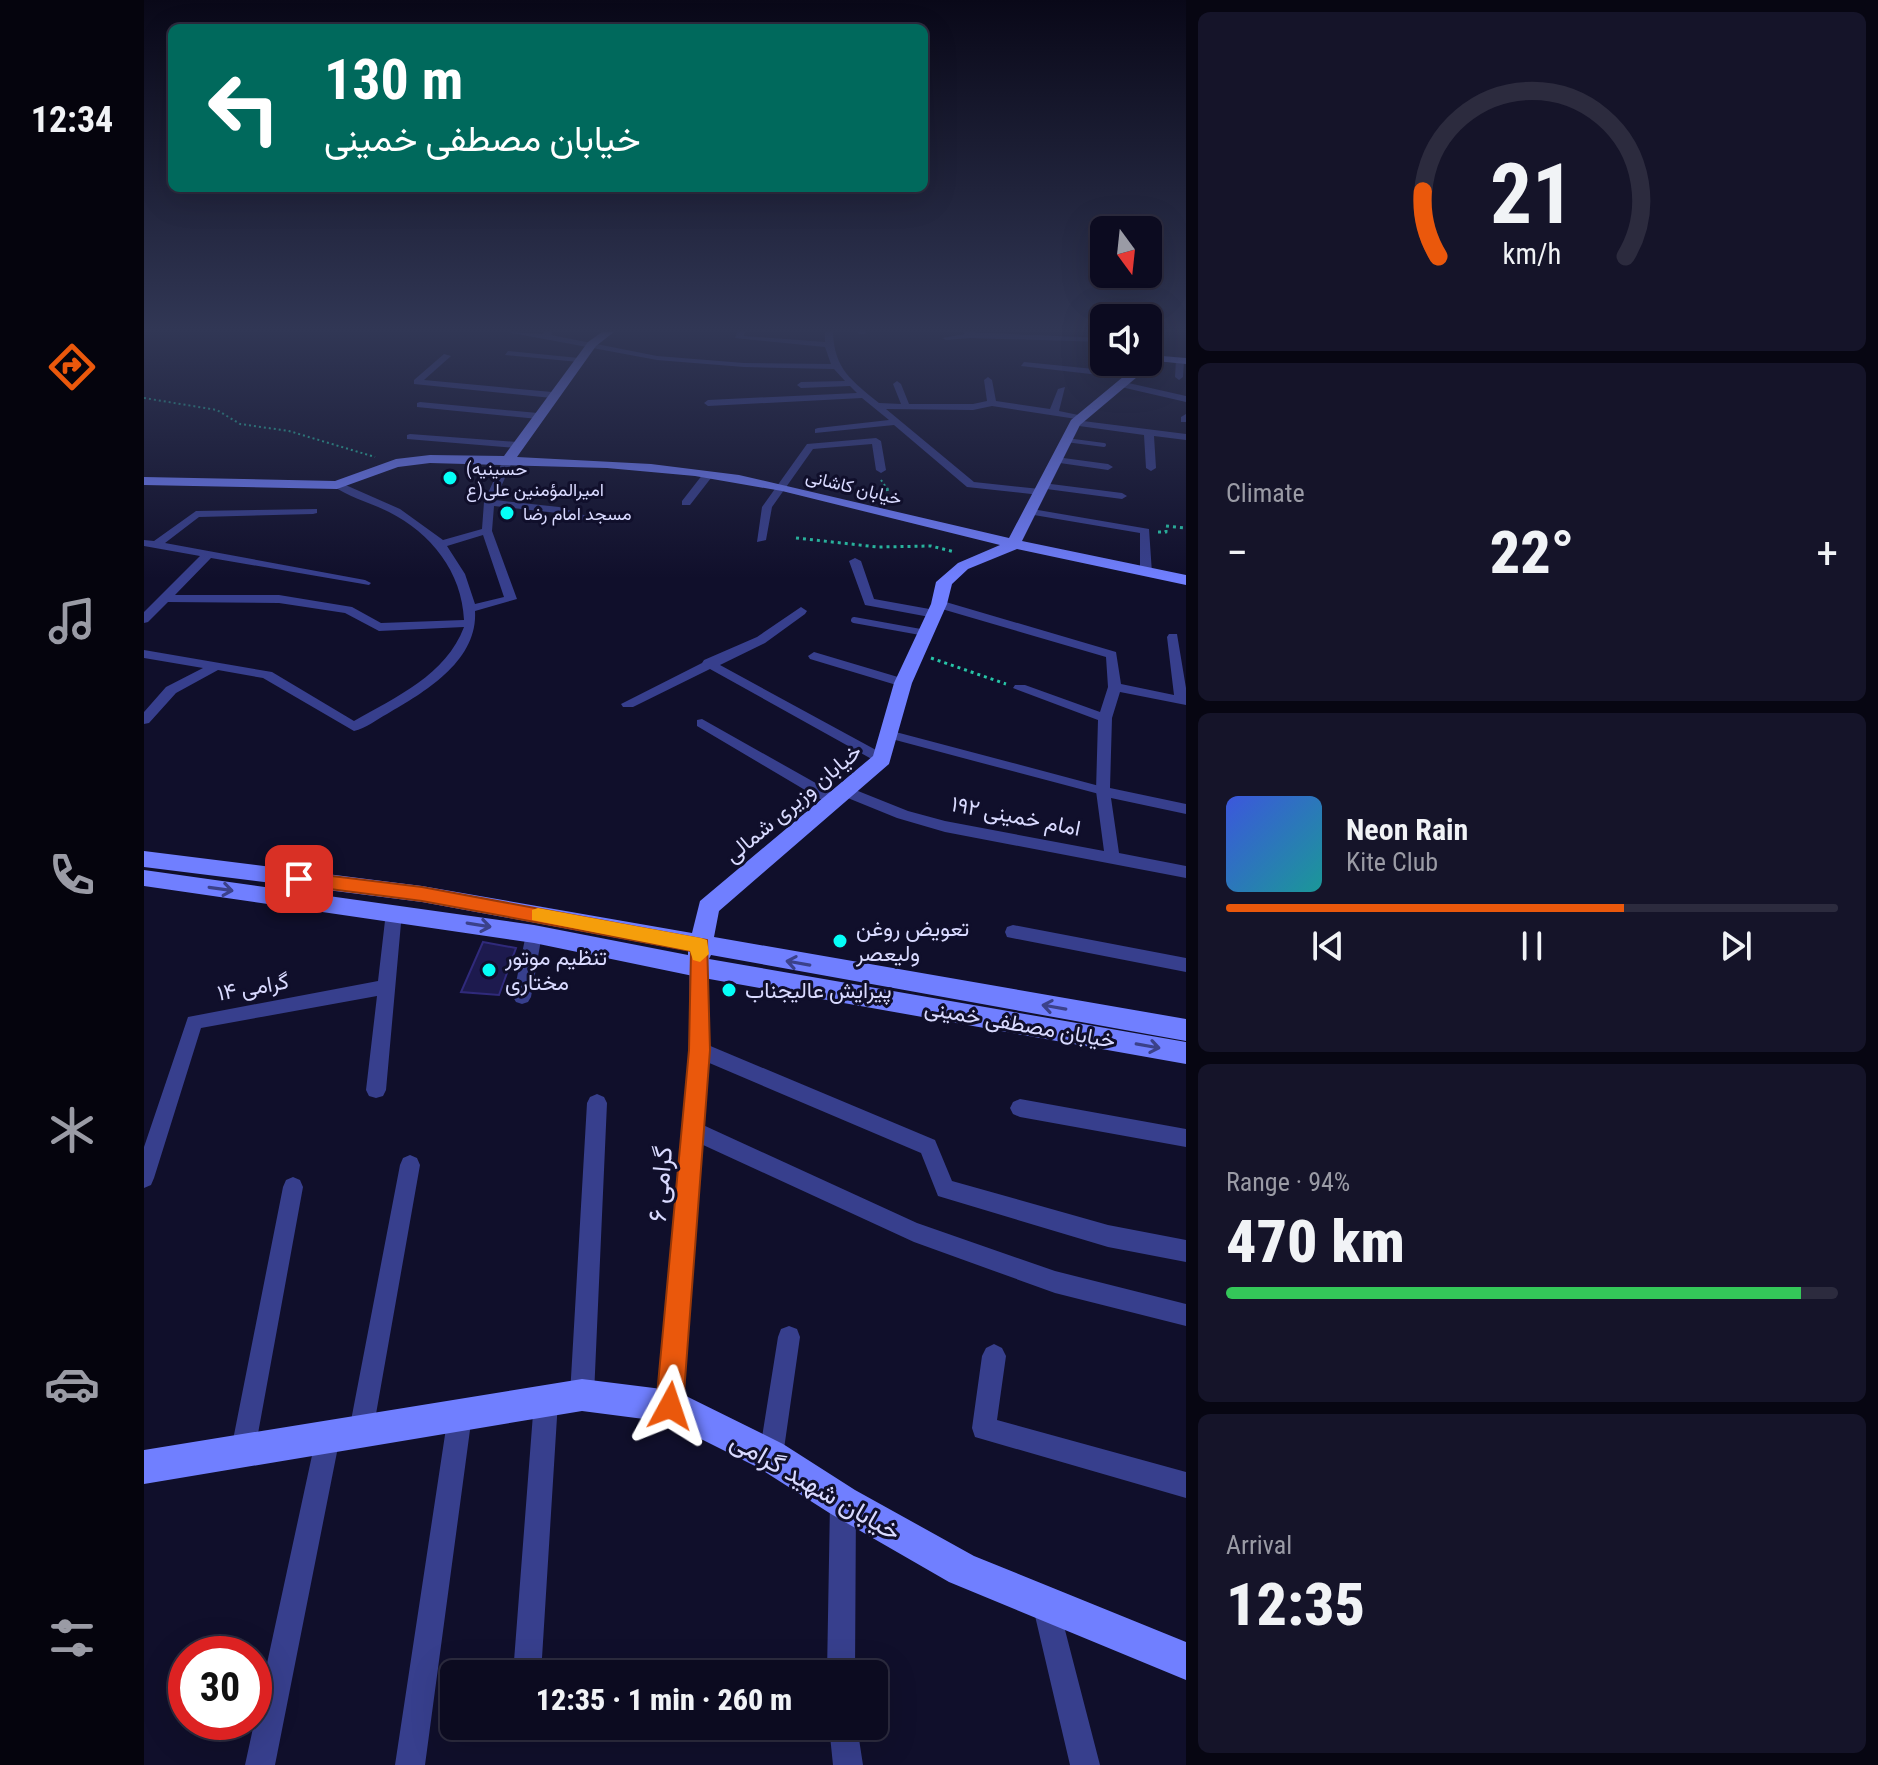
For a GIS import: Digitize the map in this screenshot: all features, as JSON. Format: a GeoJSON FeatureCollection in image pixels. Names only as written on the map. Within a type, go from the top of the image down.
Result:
{"type":"FeatureCollection","features":[{"type":"Feature","properties":{"kind":"street"},"geometry":{"type":"LineString","coordinates":[[520,414],[538,416]]}},
{"type":"Feature","properties":{"kind":"street"},"geometry":{"type":"LineString","coordinates":[[887,414],[971,485],[1122,496]]}},
{"type":"Feature","properties":{"kind":"street"},"geometry":{"type":"LineString","coordinates":[[949,414],[953,421]]}},
{"type":"Feature","properties":{"kind":"street"},"geometry":{"type":"LineString","coordinates":[[1063,414],[1149,434],[1186,437]]}},
{"type":"Feature","properties":{"kind":"street"},"geometry":{"type":"LineString","coordinates":[[1013,545],[1066,440],[1086,414]]}},
{"type":"Feature","properties":{"kind":"street"},"geometry":{"type":"LineString","coordinates":[[470,609],[511,599],[487,531],[489,502],[508,460],[538,416]]}},
{"type":"Feature","properties":{"kind":"street"},"geometry":{"type":"LineString","coordinates":[[818,431],[897,422]]}},
{"type":"Feature","properties":{"kind":"street"},"geometry":{"type":"LineString","coordinates":[[1149,434],[1151,468]]}},
{"type":"Feature","properties":{"kind":"street"},"geometry":{"type":"LineString","coordinates":[[410,437],[517,445]]}},
{"type":"Feature","properties":{"kind":"street"},"geometry":{"type":"LineString","coordinates":[[761,540],[767,507],[810,446],[876,441],[881,470]]}},
{"type":"Feature","properties":{"kind":"street","name":"خیابان کاشانی"},"geometry":{"type":"LineString","coordinates":[[337,485],[396,463],[430,459],[660,468],[780,487],[1013,545],[1186,580]]}},
{"type":"Feature","properties":{"kind":"street"},"geometry":{"type":"LineString","coordinates":[[1056,460],[1108,467]]}},
{"type":"Feature","properties":{"kind":"street"},"geometry":{"type":"LineString","coordinates":[[686,503],[707,476]]}},
{"type":"Feature","properties":{"kind":"street"},"geometry":{"type":"LineString","coordinates":[[144,481],[337,485],[396,511],[441,544],[445,558],[456,568],[470,609],[470,623],[464,643],[444,671],[354,727],[267,675],[144,654]]}},
{"type":"Feature","properties":{"kind":"street"},"geometry":{"type":"LineString","coordinates":[[489,502],[559,510],[588,518]]}},
{"type":"Feature","properties":{"kind":"street"},"geometry":{"type":"LineString","coordinates":[[150,544],[196,514],[313,511]]}},
{"type":"Feature","properties":{"kind":"street"},"geometry":{"type":"LineString","coordinates":[[1032,512],[1145,531],[1146,573]]}},
{"type":"Feature","properties":{"kind":"street"},"geometry":{"type":"LineString","coordinates":[[441,544],[487,531]]}},
{"type":"Feature","properties":{"kind":"street"},"geometry":{"type":"LineString","coordinates":[[150,544],[365,583]]}},
{"type":"Feature","properties":{"kind":"street","name":"خیابان وزیری شمالی"},"geometry":{"type":"LineString","coordinates":[[699,956],[708,907],[837,794],[882,759],[903,683],[937,609],[944,582],[963,566],[1013,545]]}},
{"type":"Feature","properties":{"kind":"street"},"geometry":{"type":"LineString","coordinates":[[144,619],[209,554]]}},
{"type":"Feature","properties":{"kind":"street"},"geometry":{"type":"LineString","coordinates":[[855,561],[869,602],[937,609],[1112,655],[1115,687],[1105,718],[1103,791],[1112,856]]}},
{"type":"Feature","properties":{"kind":"street"},"geometry":{"type":"LineString","coordinates":[[165,598],[279,599],[348,610],[379,627],[470,623]]}},
{"type":"Feature","properties":{"kind":"street"},"geometry":{"type":"LineString","coordinates":[[628,704],[761,640],[801,611]]}},
{"type":"Feature","properties":{"kind":"street"},"geometry":{"type":"LineString","coordinates":[[1115,687],[1184,701],[1173,637]]}},
{"type":"Feature","properties":{"kind":"street"},"geometry":{"type":"LineString","coordinates":[[814,656],[903,683]]}},
{"type":"Feature","properties":{"kind":"street"},"geometry":{"type":"LineString","coordinates":[[708,663],[882,759]]}},
{"type":"Feature","properties":{"kind":"street"},"geometry":{"type":"LineString","coordinates":[[144,720],[171,690],[217,666]]}},
{"type":"Feature","properties":{"kind":"street"},"geometry":{"type":"LineString","coordinates":[[1020,688],[1105,718]]}},
{"type":"Feature","properties":{"kind":"street","name":"امام خمینی ۱۹۲"},"geometry":{"type":"LineString","coordinates":[[702,723],[837,794],[985,835],[1186,872]]}},
{"type":"Feature","properties":{"kind":"street"},"geometry":{"type":"LineString","coordinates":[[1103,791],[1186,809]]}},
{"type":"Feature","properties":{"kind":"street","name":"خیابان مصطفی خمینی"},"geometry":{"type":"LineString","coordinates":[[144,859],[422,894],[699,956],[1186,1053]]}},
{"type":"Feature","properties":{"kind":"street","name":"خیابان مصطفی خمینی"},"geometry":{"type":"LineString","coordinates":[[144,878],[699,956],[1186,1030]]}},
{"type":"Feature","properties":{"kind":"street"},"geometry":{"type":"LineString","coordinates":[[376,1090],[394,912]]}},
{"type":"Feature","properties":{"kind":"street"},"geometry":{"type":"LineString","coordinates":[[1013,932],[1186,965]]}},
{"type":"Feature","properties":{"kind":"street"},"geometry":{"type":"LineString","coordinates":[[522,997],[534,934]]}},
{"type":"Feature","properties":{"kind":"street","name":"گرامی ۶"},"geometry":{"type":"LineString","coordinates":[[670,1406],[699,1050],[699,956]]}},
{"type":"Feature","properties":{"kind":"street","name":"گرامی ۱۴"},"geometry":{"type":"LineString","coordinates":[[144,1178],[194,1022],[386,987]]}},
{"type":"Feature","properties":{"kind":"street"},"geometry":{"type":"LineString","coordinates":[[699,1050],[928,1147],[945,1189],[1108,1236],[1186,1251]]}},
{"type":"Feature","properties":{"kind":"street"},"geometry":{"type":"LineString","coordinates":[[582,1395],[597,1103]]}},
{"type":"Feature","properties":{"kind":"street"},"geometry":{"type":"LineString","coordinates":[[1020,1108],[1186,1138]]}},
{"type":"Feature","properties":{"kind":"street"},"geometry":{"type":"LineString","coordinates":[[693,1130],[914,1232],[1055,1282],[1186,1315]]}},
{"type":"Feature","properties":{"kind":"street"},"geometry":{"type":"LineString","coordinates":[[361,1431],[410,1165]]}},
{"type":"Feature","properties":{"kind":"street"},"geometry":{"type":"LineString","coordinates":[[243,1450],[293,1187]]}},
{"type":"Feature","properties":{"kind":"street"},"geometry":{"type":"LineString","coordinates":[[771,1456],[789,1337]]}},
{"type":"Feature","properties":{"kind":"street"},"geometry":{"type":"LineString","coordinates":[[994,1356],[984,1428],[1186,1485]]}},
{"type":"Feature","properties":{"kind":"street","name":"خیابان شهید گرامی"},"geometry":{"type":"LineString","coordinates":[[144,1467],[582,1395],[670,1406],[771,1456],[843,1502],[962,1569],[1186,1661]]}},
{"type":"Feature","properties":{"kind":"street"},"geometry":{"type":"LineString","coordinates":[[528,1660],[546,1401]]}},
{"type":"Feature","properties":{"kind":"street"},"geometry":{"type":"LineString","coordinates":[[410,1765],[460,1415]]}},
{"type":"Feature","properties":{"kind":"street"},"geometry":{"type":"LineString","coordinates":[[260,1765],[328,1437]]}},
{"type":"Feature","properties":{"kind":"street"},"geometry":{"type":"LineString","coordinates":[[841,1660],[843,1502]]}},
{"type":"Feature","properties":{"kind":"street"},"geometry":{"type":"LineString","coordinates":[[1044,1602],[1085,1765]]}},
{"type":"Feature","properties":{"kind":"street"},"geometry":{"type":"LineString","coordinates":[[845,1740],[848,1765]]}},
{"type":"Feature","properties":{"kind":"lane"},"geometry":{"type":"LineString","coordinates":[[1066,440],[1104,445]]}},
{"type":"Feature","properties":{"kind":"lane"},"geometry":{"type":"LineString","coordinates":[[854,620],[926,633]]}},
{"type":"Feature","properties":{"kind":"lane"},"geometry":{"type":"LineString","coordinates":[[888,734],[1103,791]]}},
{"type":"Feature","properties":{"kind":"path"},"geometry":{"type":"LineString","coordinates":[[224,414],[240,424],[289,431],[396,463]]}},
{"type":"Feature","properties":{"kind":"path"},"geometry":{"type":"LineString","coordinates":[[1145,531],[1166,532],[1166,526],[1186,528]]}},
{"type":"Feature","properties":{"kind":"path"},"geometry":{"type":"LineString","coordinates":[[796,538],[878,547],[931,546],[980,559]]}},
{"type":"Feature","properties":{"kind":"path"},"geometry":{"type":"LineString","coordinates":[[917,653],[1020,688]]}},
{"type":"Feature","properties":{"kind":"building","name":"تنظیم موتور مختاری"},"geometry":{"type":"Polygon","coordinates":[[[483,942],[516,948],[499,995],[461,992],[483,942]]]}},
{"type":"Feature","properties":{"kind":"slow traffic"},"geometry":{"type":"LineString","coordinates":[[538,915],[701,945],[700,954]]}},
{"type":"Feature","properties":{"kind":"place","name":"(حسینیه امیرالمؤمنین علی(ع"},"geometry":{"type":"Point","coordinates":[450,478]}},
{"type":"Feature","properties":{"kind":"place","name":"مسجد امام رضا"},"geometry":{"type":"Point","coordinates":[507,513]}},
{"type":"Feature","properties":{"kind":"place","name":"تعویض روغن ولیعصر"},"geometry":{"type":"Point","coordinates":[840,941]}},
{"type":"Feature","properties":{"kind":"place","name":"تنظیم موتور مختاری"},"geometry":{"type":"Point","coordinates":[489,970]}},
{"type":"Feature","properties":{"kind":"place","name":"پیرایش عالیجناب"},"geometry":{"type":"Point","coordinates":[729,990]}},
{"type":"Feature","properties":{"kind":"route"},"geometry":{"type":"LineString","coordinates":[[299,879],[422,894],[701,945],[698,967],[699,1050],[670,1406]]}}]}
